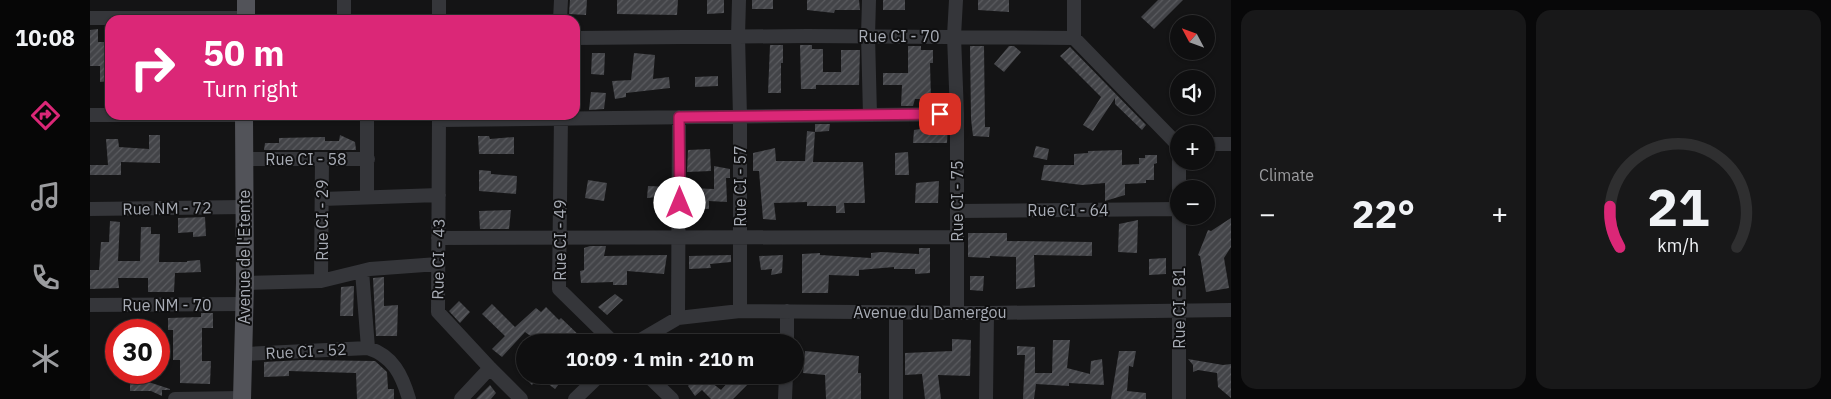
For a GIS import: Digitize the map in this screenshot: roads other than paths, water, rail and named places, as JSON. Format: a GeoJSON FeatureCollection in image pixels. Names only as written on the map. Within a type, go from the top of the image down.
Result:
{"type":"FeatureCollection","features":[{"type":"Feature","properties":{"kind":"main road"},"geometry":{"type":"LineString","coordinates":[[246,0],[246,15]]}},
{"type":"Feature","properties":{"kind":"main road","name":"Avenue de l'Etente"},"geometry":{"type":"LineString","coordinates":[[242,398],[245,283],[244,120]]}},
{"type":"Feature","properties":{"kind":"street"},"geometry":{"type":"LineString","coordinates":[[344,0],[344,15]]}},
{"type":"Feature","properties":{"kind":"street"},"geometry":{"type":"LineString","coordinates":[[439,15],[440,0]]}},
{"type":"Feature","properties":{"kind":"street"},"geometry":{"type":"LineString","coordinates":[[560,15],[561,0]]}},
{"type":"Feature","properties":{"kind":"street","name":"Rue CI - 57"},"geometry":{"type":"LineString","coordinates":[[739,0],[740,312]]}},
{"type":"Feature","properties":{"kind":"street"},"geometry":{"type":"LineString","coordinates":[[869,0],[870,115]]}},
{"type":"Feature","properties":{"kind":"street","name":"Rue CI - 75"},"geometry":{"type":"LineString","coordinates":[[956,0],[954,36],[957,114],[957,313]]}},
{"type":"Feature","properties":{"kind":"street"},"geometry":{"type":"LineString","coordinates":[[1074,0],[1074,38],[1170,139]]}},
{"type":"Feature","properties":{"kind":"street"},"geometry":{"type":"LineString","coordinates":[[90,18],[105,18]]}},
{"type":"Feature","properties":{"kind":"street","name":"Rue CI - 70"},"geometry":{"type":"LineString","coordinates":[[580,38],[954,36],[1074,38]]}},
{"type":"Feature","properties":{"kind":"street"},"geometry":{"type":"LineString","coordinates":[[580,117],[957,114]]}},
{"type":"Feature","properties":{"kind":"street"},"geometry":{"type":"LineString","coordinates":[[90,115],[105,115]]}},
{"type":"Feature","properties":{"kind":"street"},"geometry":{"type":"LineString","coordinates":[[678,318],[680,238],[679,117]]}},
{"type":"Feature","properties":{"kind":"street"},"geometry":{"type":"LineString","coordinates":[[367,120],[367,197]]}},
{"type":"Feature","properties":{"kind":"street","name":"Rue CI - 43"},"geometry":{"type":"LineString","coordinates":[[439,120],[438,312],[521,399]]}},
{"type":"Feature","properties":{"kind":"street","name":"Rue CI - 49"},"geometry":{"type":"LineString","coordinates":[[561,120],[559,289],[606,334]]}},
{"type":"Feature","properties":{"kind":"street"},"geometry":{"type":"LineString","coordinates":[[1215,144],[1231,144]]}},
{"type":"Feature","properties":{"kind":"street","name":"Rue CI - 58"},"geometry":{"type":"LineString","coordinates":[[244,159],[368,159]]}},
{"type":"Feature","properties":{"kind":"street","name":"Rue CI - 29"},"geometry":{"type":"LineString","coordinates":[[322,159],[322,281]]}},
{"type":"Feature","properties":{"kind":"street"},"geometry":{"type":"LineString","coordinates":[[322,199],[439,194]]}},
{"type":"Feature","properties":{"kind":"street","name":"Rue NM - 72"},"geometry":{"type":"LineString","coordinates":[[90,209],[244,207]]}},
{"type":"Feature","properties":{"kind":"street","name":"Rue CI - 64"},"geometry":{"type":"LineString","coordinates":[[957,211],[1170,209]]}},
{"type":"Feature","properties":{"kind":"street","name":"Rue CI - 81"},"geometry":{"type":"LineString","coordinates":[[1179,225],[1179,399]]}},
{"type":"Feature","properties":{"kind":"street"},"geometry":{"type":"LineString","coordinates":[[438,238],[957,237]]}},
{"type":"Feature","properties":{"kind":"street"},"geometry":{"type":"LineString","coordinates":[[245,283],[322,281],[366,270],[438,264]]}},
{"type":"Feature","properties":{"kind":"street"},"geometry":{"type":"LineString","coordinates":[[366,270],[368,348],[380,352],[388,358],[401,376],[409,399]]}},
{"type":"Feature","properties":{"kind":"street","name":"Rue NM - 70"},"geometry":{"type":"LineString","coordinates":[[90,305],[244,304]]}},
{"type":"Feature","properties":{"kind":"street","name":"Avenue du Damergou"},"geometry":{"type":"LineString","coordinates":[[651,334],[678,318],[740,312],[987,313],[1231,310]]}},
{"type":"Feature","properties":{"kind":"street"},"geometry":{"type":"LineString","coordinates":[[787,311],[787,334]]}},
{"type":"Feature","properties":{"kind":"street"},"geometry":{"type":"LineString","coordinates":[[896,312],[896,399]]}},
{"type":"Feature","properties":{"kind":"street"},"geometry":{"type":"LineString","coordinates":[[986,399],[987,313]]}},
{"type":"Feature","properties":{"kind":"street","name":"Rue CI - 52"},"geometry":{"type":"LineString","coordinates":[[244,354],[368,348]]}},
{"type":"Feature","properties":{"kind":"street"},"geometry":{"type":"LineString","coordinates":[[461,399],[490,368]]}},
{"type":"Feature","properties":{"kind":"street"},"geometry":{"type":"LineString","coordinates":[[575,399],[591,384]]}},
{"type":"Feature","properties":{"kind":"street"},"geometry":{"type":"LineString","coordinates":[[656,384],[672,399]]}},
{"type":"Feature","properties":{"kind":"street"},"geometry":{"type":"LineString","coordinates":[[786,384],[786,399]]}},
{"type":"Feature","properties":{"kind":"street"},"geometry":{"type":"LineString","coordinates":[[175,399],[242,398]]}}]}
